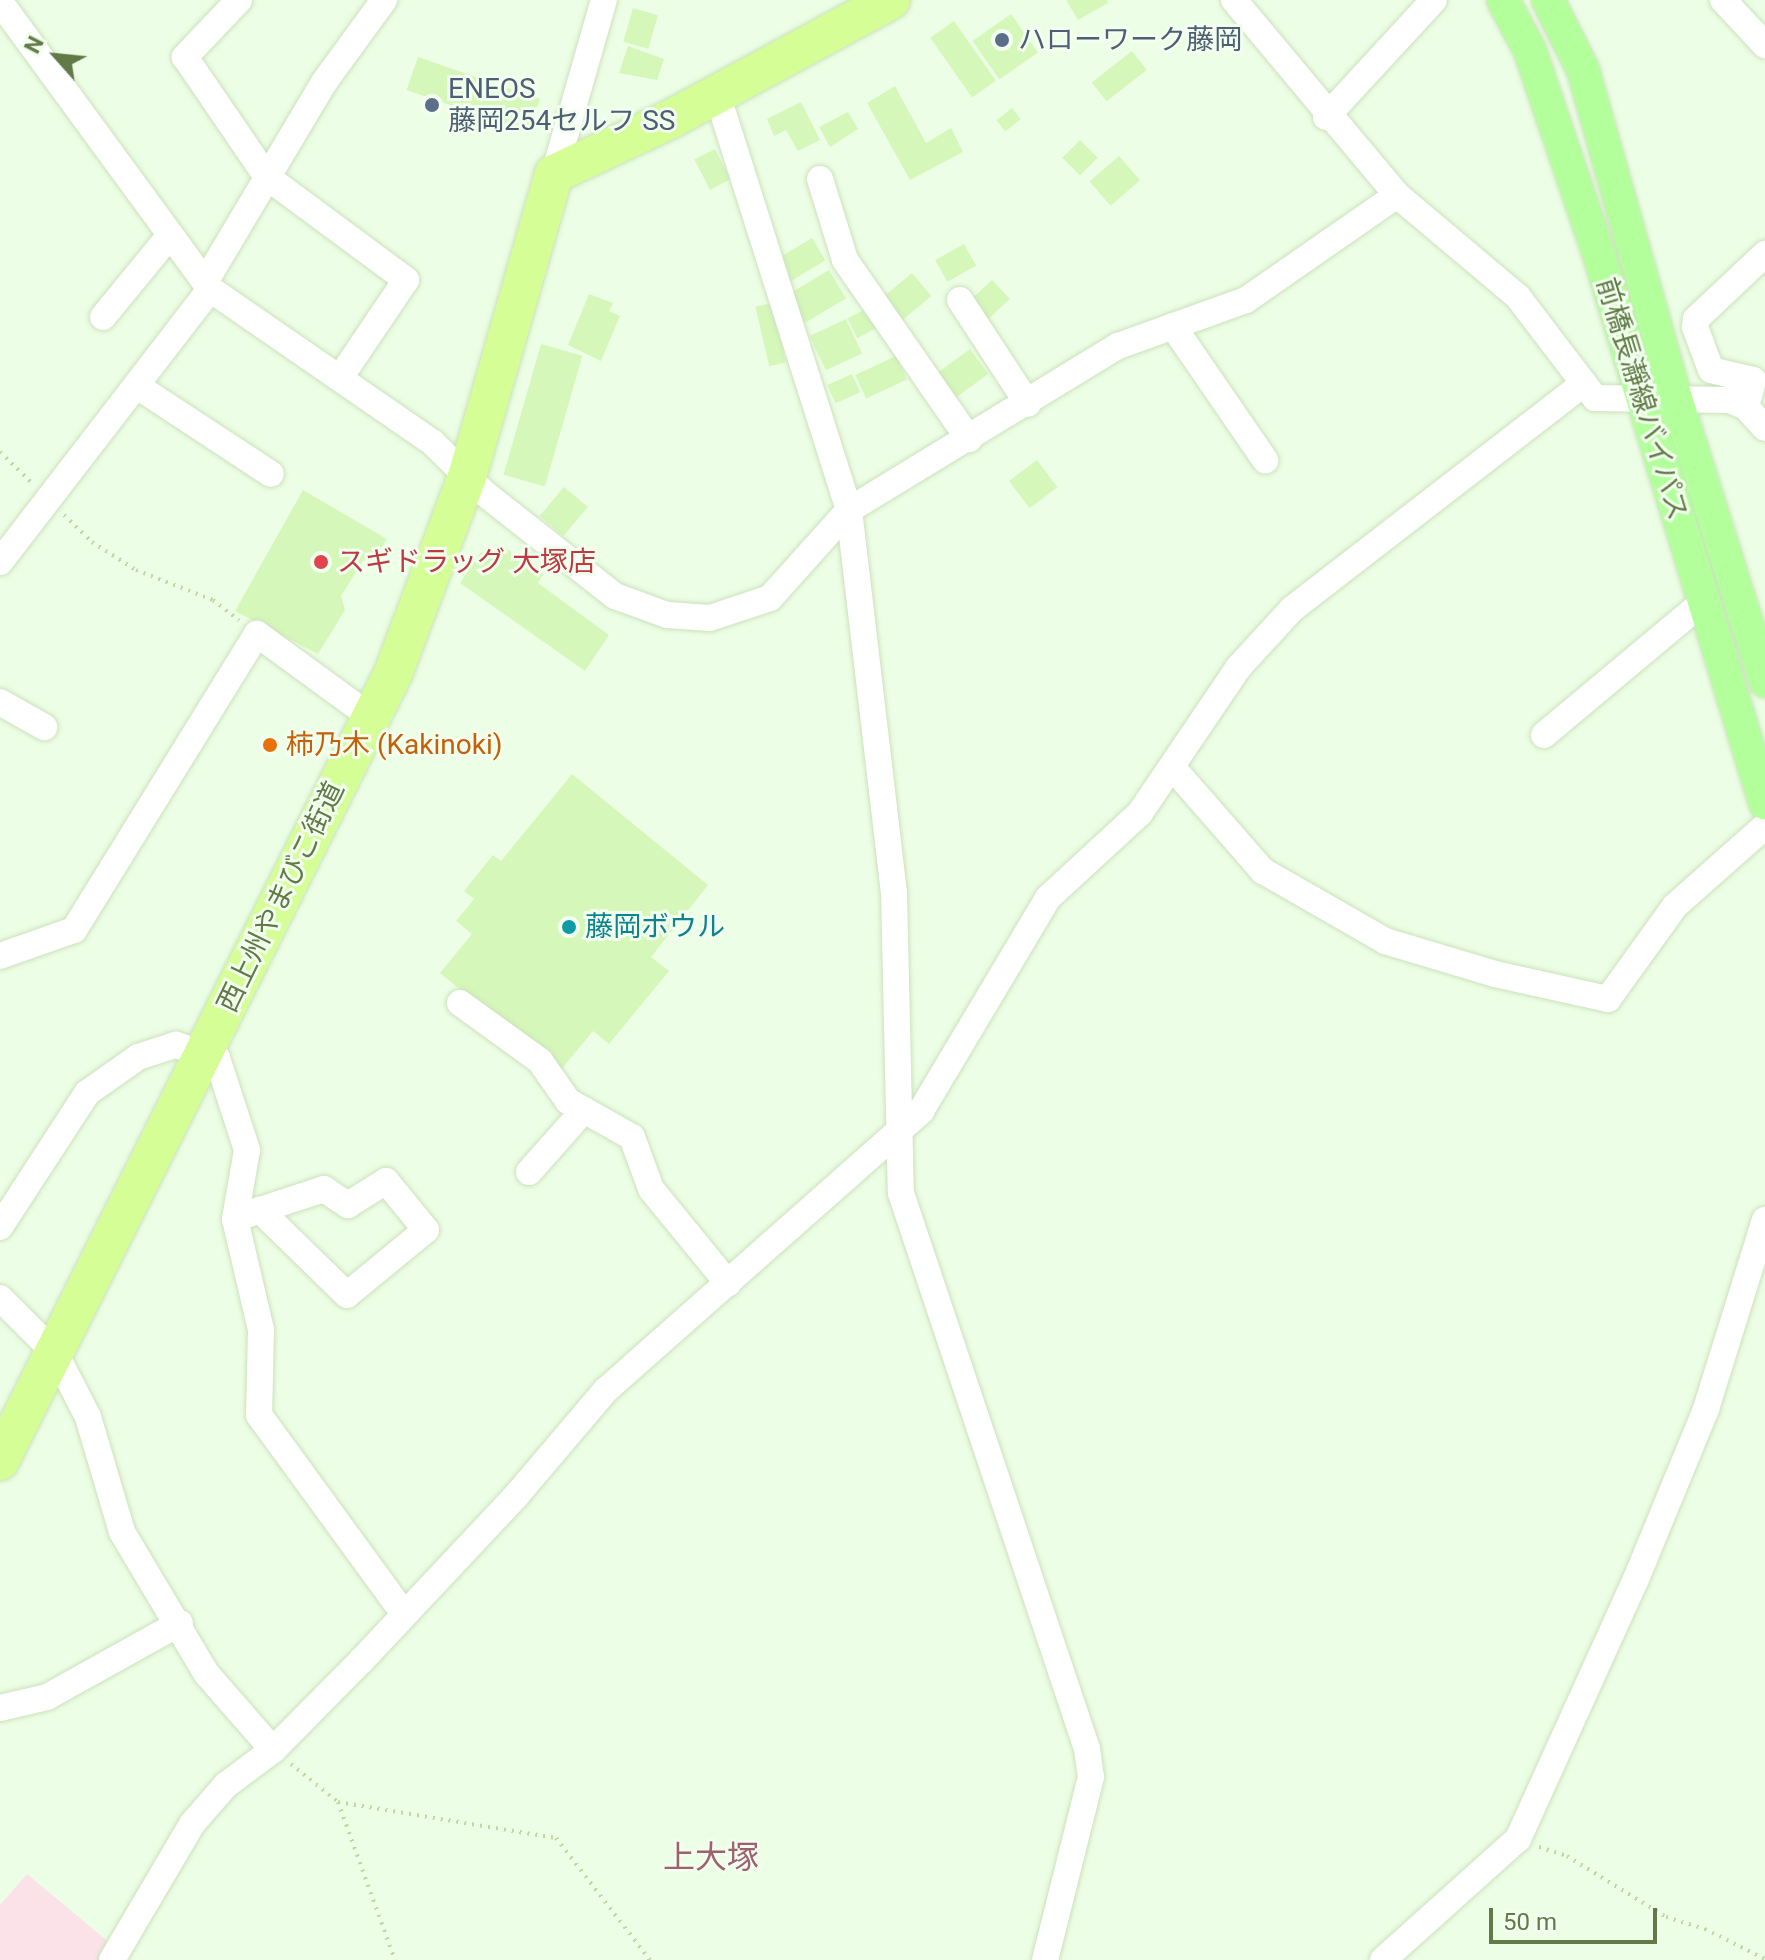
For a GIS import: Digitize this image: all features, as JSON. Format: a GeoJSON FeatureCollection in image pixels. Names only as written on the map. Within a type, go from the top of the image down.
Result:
{"type":"FeatureCollection","features":[{"type":"Feature","properties":{"kind":"highway"},"geometry":{"type":"LineString","coordinates":[[554,174],[717,94],[891,0]]}},
{"type":"Feature","properties":{"kind":"highway","name":"西上州やまびこ街道"},"geometry":{"type":"LineString","coordinates":[[0,1461],[371,717],[427,589],[467,477],[554,174]]}},
{"type":"Feature","properties":{"kind":"main road","name":"前橋長瀞線バイパス"},"geometry":{"type":"LineString","coordinates":[[1503,0],[1541,82],[1642,399],[1765,803]]}},
{"type":"Feature","properties":{"kind":"main road","name":"前橋長瀞線バイパス"},"geometry":{"type":"LineString","coordinates":[[1548,0],[1583,70],[1676,398],[1765,681]]}},
{"type":"Feature","properties":{"kind":"street"},"geometry":{"type":"LineString","coordinates":[[239,0],[185,57],[267,177],[406,280],[340,378]]}},
{"type":"Feature","properties":{"kind":"street"},"geometry":{"type":"LineString","coordinates":[[0,562],[137,386],[208,285],[267,177],[325,81],[384,0]]}},
{"type":"Feature","properties":{"kind":"street"},"geometry":{"type":"LineString","coordinates":[[554,174],[604,0]]}},
{"type":"Feature","properties":{"kind":"street"},"geometry":{"type":"LineString","coordinates":[[1234,0],[1326,117],[1397,195],[1518,297],[1584,383],[1602,400],[1729,400],[1746,407],[1765,428]]}},
{"type":"Feature","properties":{"kind":"street"},"geometry":{"type":"LineString","coordinates":[[1326,117],[1434,0]]}},
{"type":"Feature","properties":{"kind":"street"},"geometry":{"type":"LineString","coordinates":[[0,2],[208,285],[433,443],[467,477],[615,596],[647,611],[698,618],[725,616],[770,598],[849,510],[1028,404],[1118,346],[1246,300],[1397,195]]}},
{"type":"Feature","properties":{"kind":"street"},"geometry":{"type":"LineString","coordinates":[[1728,2],[1765,45]]}},
{"type":"Feature","properties":{"kind":"street"},"geometry":{"type":"LineString","coordinates":[[717,94],[849,510],[894,892],[897,1135],[901,1193],[1087,1749],[1091,1777],[1045,1960]]}},
{"type":"Feature","properties":{"kind":"street"},"geometry":{"type":"LineString","coordinates":[[820,179],[845,260],[969,439]]}},
{"type":"Feature","properties":{"kind":"street"},"geometry":{"type":"LineString","coordinates":[[103,317],[170,235]]}},
{"type":"Feature","properties":{"kind":"street"},"geometry":{"type":"LineString","coordinates":[[1746,407],[1753,380],[1711,370],[1695,327],[1696,319],[1765,254]]}},
{"type":"Feature","properties":{"kind":"street"},"geometry":{"type":"LineString","coordinates":[[960,300],[1028,404]]}},
{"type":"Feature","properties":{"kind":"street"},"geometry":{"type":"LineString","coordinates":[[1173,326],[1265,460]]}},
{"type":"Feature","properties":{"kind":"street"},"geometry":{"type":"LineString","coordinates":[[112,1960],[192,1824],[226,1785],[273,1750],[402,1611],[516,1496],[606,1390],[921,1111],[1048,898],[1140,813],[1238,668],[1292,609],[1584,383]]}},
{"type":"Feature","properties":{"kind":"street"},"geometry":{"type":"LineString","coordinates":[[137,386],[271,474]]}},
{"type":"Feature","properties":{"kind":"street"},"geometry":{"type":"LineString","coordinates":[[1544,735],[1703,602]]}},
{"type":"Feature","properties":{"kind":"street"},"geometry":{"type":"LineString","coordinates":[[0,956],[74,930],[257,634],[371,717]]}},
{"type":"Feature","properties":{"kind":"street"},"geometry":{"type":"LineString","coordinates":[[0,702],[44,727]]}},
{"type":"Feature","properties":{"kind":"street"},"geometry":{"type":"LineString","coordinates":[[1173,768],[1263,871],[1372,934],[1495,974],[1608,999],[1675,906],[1765,826]]}},
{"type":"Feature","properties":{"kind":"street"},"geometry":{"type":"LineString","coordinates":[[460,1003],[540,1061],[568,1101],[632,1137],[651,1189],[728,1283]]}},
{"type":"Feature","properties":{"kind":"street"},"geometry":{"type":"LineString","coordinates":[[0,1227],[87,1093],[138,1057],[176,1045],[217,1058],[247,1150],[248,1214],[261,1330],[259,1415],[402,1611]]}},
{"type":"Feature","properties":{"kind":"street"},"geometry":{"type":"LineString","coordinates":[[529,1172],[584,1110]]}},
{"type":"Feature","properties":{"kind":"street"},"geometry":{"type":"LineString","coordinates":[[386,1181],[426,1230],[347,1295],[248,1214],[324,1189],[348,1205],[386,1181]]}},
{"type":"Feature","properties":{"kind":"street"},"geometry":{"type":"LineString","coordinates":[[1383,1960],[1518,1839],[1636,1579],[1706,1409],[1765,1220]]}},
{"type":"Feature","properties":{"kind":"street"},"geometry":{"type":"LineString","coordinates":[[0,1298],[55,1353],[88,1417],[122,1532],[180,1623],[206,1673],[273,1750]]}},
{"type":"Feature","properties":{"kind":"street"},"geometry":{"type":"LineString","coordinates":[[0,1708],[47,1697],[180,1623]]}},
{"type":"Feature","properties":{"kind":"path"},"geometry":{"type":"LineString","coordinates":[[0,452],[92,542],[136,570],[213,600],[257,634]]}},
{"type":"Feature","properties":{"kind":"path"},"geometry":{"type":"LineString","coordinates":[[273,1750],[338,1802],[556,1838],[650,1960]]}},
{"type":"Feature","properties":{"kind":"path"},"geometry":{"type":"LineString","coordinates":[[338,1802],[395,1960]]}},
{"type":"Feature","properties":{"kind":"path"},"geometry":{"type":"LineString","coordinates":[[1518,1839],[1567,1856],[1666,1917],[1705,1929],[1765,1959]]}},
{"type":"Feature","properties":{"kind":"shaded area"},"geometry":{"type":"Polygon","coordinates":[[[27,1874],[111,1944],[102,1960],[0,1960],[0,1905],[27,1874]]]}},
{"type":"Feature","properties":{"kind":"building"},"geometry":{"type":"Polygon","coordinates":[[[1066,0],[1107,0],[1108,3],[1078,20],[1066,0]]]}},
{"type":"Feature","properties":{"kind":"building"},"geometry":{"type":"Polygon","coordinates":[[[633,8],[658,15],[648,49],[623,42],[633,8]]]}},
{"type":"Feature","properties":{"kind":"building"},"geometry":{"type":"Polygon","coordinates":[[[1011,14],[1038,53],[999,79],[972,41],[1011,14]]]}},
{"type":"Feature","properties":{"kind":"building"},"geometry":{"type":"Polygon","coordinates":[[[954,21],[996,81],[972,97],[930,38],[954,21]]]}},
{"type":"Feature","properties":{"kind":"building"},"geometry":{"type":"Polygon","coordinates":[[[628,46],[664,59],[657,80],[619,73],[628,46]]]}},
{"type":"Feature","properties":{"kind":"building"},"geometry":{"type":"Polygon","coordinates":[[[1132,51],[1147,70],[1107,101],[1092,82],[1132,51]]]}},
{"type":"Feature","properties":{"kind":"building"},"geometry":{"type":"Polygon","coordinates":[[[418,57],[540,99],[529,132],[407,90],[418,57]]]}},
{"type":"Feature","properties":{"kind":"building"},"geometry":{"type":"Polygon","coordinates":[[[895,86],[926,143],[951,128],[963,152],[910,180],[867,103],[895,86]]]}},
{"type":"Feature","properties":{"kind":"building"},"geometry":{"type":"Polygon","coordinates":[[[801,102],[820,140],[798,151],[786,130],[774,136],[767,119],[801,102]]]}},
{"type":"Feature","properties":{"kind":"building"},"geometry":{"type":"Polygon","coordinates":[[[1012,108],[1021,119],[1005,131],[996,121],[1012,108]]]}},
{"type":"Feature","properties":{"kind":"building"},"geometry":{"type":"Polygon","coordinates":[[[848,112],[858,129],[830,147],[819,127],[848,112]]]}},
{"type":"Feature","properties":{"kind":"building"},"geometry":{"type":"Polygon","coordinates":[[[1080,140],[1098,158],[1080,175],[1062,158],[1080,140]]]}},
{"type":"Feature","properties":{"kind":"building"},"geometry":{"type":"Polygon","coordinates":[[[715,149],[730,179],[710,190],[695,159],[715,149]]]}},
{"type":"Feature","properties":{"kind":"building"},"geometry":{"type":"Polygon","coordinates":[[[1119,156],[1140,180],[1111,206],[1090,182],[1119,156]]]}},
{"type":"Feature","properties":{"kind":"building"},"geometry":{"type":"Polygon","coordinates":[[[812,238],[825,260],[788,283],[774,261],[812,238]]]}},
{"type":"Feature","properties":{"kind":"building"},"geometry":{"type":"Polygon","coordinates":[[[964,244],[976,266],[947,282],[935,260],[964,244]]]}},
{"type":"Feature","properties":{"kind":"building"},"geometry":{"type":"Polygon","coordinates":[[[829,270],[846,298],[805,323],[788,295],[829,270]]]}},
{"type":"Feature","properties":{"kind":"building"},"geometry":{"type":"Polygon","coordinates":[[[912,273],[931,296],[895,327],[875,304],[912,273]]]}},
{"type":"Feature","properties":{"kind":"building"},"geometry":{"type":"Polygon","coordinates":[[[992,280],[1010,299],[984,323],[966,304],[992,280]]]}},
{"type":"Feature","properties":{"kind":"building"},"geometry":{"type":"Polygon","coordinates":[[[589,294],[613,303],[609,311],[620,316],[601,361],[568,345],[589,294]]]}},
{"type":"Feature","properties":{"kind":"building"},"geometry":{"type":"Polygon","coordinates":[[[772,303],[786,362],[769,366],[755,307],[772,303]]]}},
{"type":"Feature","properties":{"kind":"building"},"geometry":{"type":"Polygon","coordinates":[[[866,309],[876,329],[857,338],[847,319],[866,309]]]}},
{"type":"Feature","properties":{"kind":"building"},"geometry":{"type":"Polygon","coordinates":[[[846,319],[862,353],[826,370],[810,336],[846,319]]]}},
{"type":"Feature","properties":{"kind":"building"},"geometry":{"type":"Polygon","coordinates":[[[541,344],[582,356],[545,487],[504,475],[541,344]]]}},
{"type":"Feature","properties":{"kind":"building"},"geometry":{"type":"Polygon","coordinates":[[[970,349],[988,374],[954,399],[936,374],[970,349]]]}},
{"type":"Feature","properties":{"kind":"building"},"geometry":{"type":"Polygon","coordinates":[[[896,356],[907,380],[866,399],[855,375],[896,356]]]}},
{"type":"Feature","properties":{"kind":"building"},"geometry":{"type":"Polygon","coordinates":[[[852,374],[860,392],[835,403],[827,385],[852,374]]]}},
{"type":"Feature","properties":{"kind":"building"},"geometry":{"type":"Polygon","coordinates":[[[1037,460],[1057,487],[1030,508],[1009,481],[1037,460]]]}},
{"type":"Feature","properties":{"kind":"building"},"geometry":{"type":"Polygon","coordinates":[[[564,487],[588,507],[563,536],[540,516],[564,487]]]}},
{"type":"Feature","properties":{"kind":"building"},"geometry":{"type":"Polygon","coordinates":[[[303,490],[387,539],[376,557],[363,561],[341,596],[345,610],[318,654],[235,611],[303,490]]]}},
{"type":"Feature","properties":{"kind":"building"},"geometry":{"type":"Polygon","coordinates":[[[501,545],[543,574],[538,583],[609,635],[585,671],[460,583],[481,552],[491,558],[501,545]]]}},
{"type":"Feature","properties":{"kind":"building","name":"藤岡ボウル"},"geometry":{"type":"Polygon","coordinates":[[[572,774],[708,885],[651,957],[669,971],[609,1044],[593,1031],[560,1071],[440,973],[472,934],[456,921],[474,899],[464,891],[493,855],[501,861],[572,774]]]}},
{"type":"Feature","properties":{"kind":"place","name":"ハローワーク藤岡"},"geometry":{"type":"Point","coordinates":[1002,40]}},
{"type":"Feature","properties":{"kind":"place","name":"ENEOS 藤岡254セルフ SS"},"geometry":{"type":"Point","coordinates":[432,105]}},
{"type":"Feature","properties":{"kind":"place","name":"スギドラッグ 大塚店"},"geometry":{"type":"Point","coordinates":[321,562]}},
{"type":"Feature","properties":{"kind":"place","name":"柿乃木 (Kakinoki)"},"geometry":{"type":"Point","coordinates":[270,745]}},
{"type":"Feature","properties":{"kind":"place","name":"藤岡ボウル"},"geometry":{"type":"Point","coordinates":[569,927]}},
{"type":"Feature","properties":{"kind":"district","name":"上大塚"},"geometry":{"type":"Point","coordinates":[711,1857]}}]}
